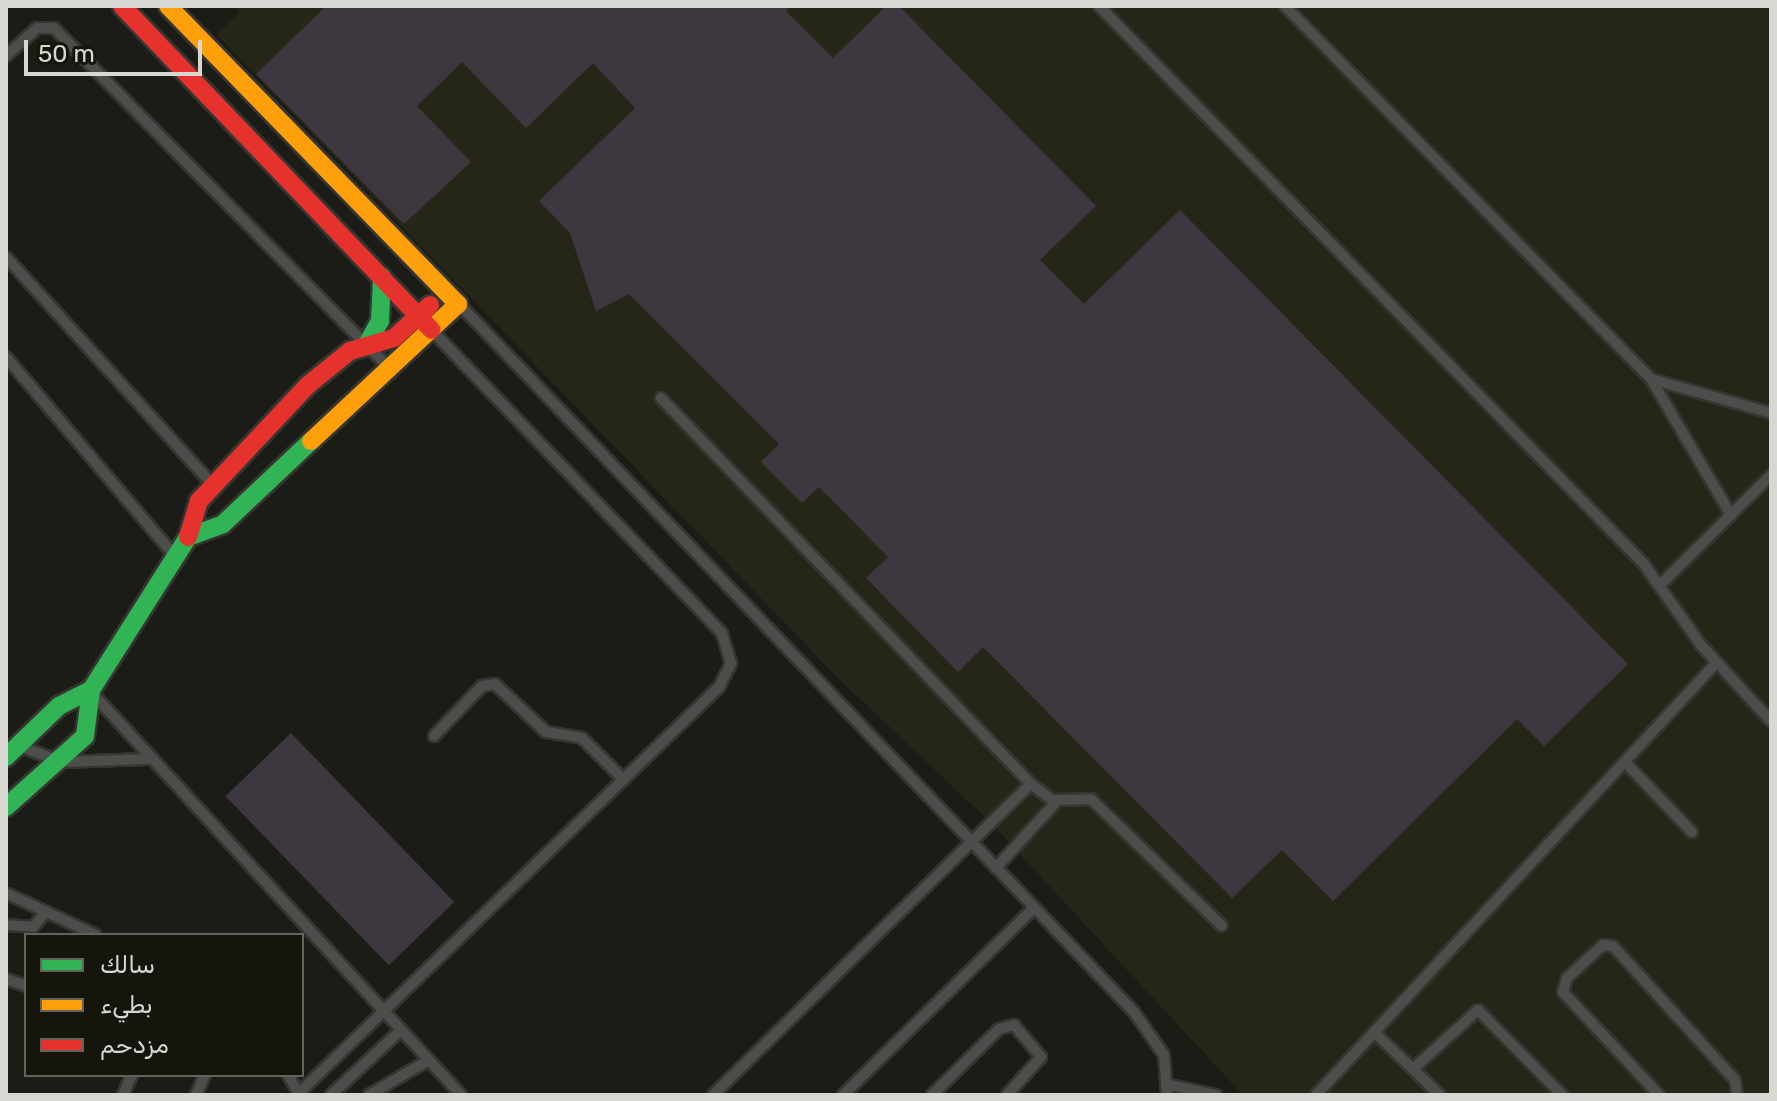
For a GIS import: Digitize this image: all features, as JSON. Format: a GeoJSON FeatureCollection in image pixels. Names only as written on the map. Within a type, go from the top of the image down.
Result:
{"type":"FeatureCollection","features":[{"type":"Feature","properties":{"kind":"street"},"geometry":{"type":"LineString","coordinates":[[122,6],[426,323]]}},
{"type":"Feature","properties":{"kind":"street"},"geometry":{"type":"LineString","coordinates":[[168,6],[458,304],[394,338],[340,357],[308,385],[213,485],[193,509],[188,537]]}},
{"type":"Feature","properties":{"kind":"street"},"geometry":{"type":"LineString","coordinates":[[366,346],[380,321],[382,277]]}},
{"type":"Feature","properties":{"kind":"street"},"geometry":{"type":"LineString","coordinates":[[6,807],[62,762],[91,721],[91,690],[173,554],[188,537],[223,524],[392,371],[445,290]]}},
{"type":"Feature","properties":{"kind":"street"},"geometry":{"type":"LineString","coordinates":[[12,751],[59,706],[91,690]]}},
{"type":"Feature","properties":{"kind":"lane"},"geometry":{"type":"LineString","coordinates":[[1099,6],[1661,584],[1716,663],[1771,721]]}},
{"type":"Feature","properties":{"kind":"lane"},"geometry":{"type":"LineString","coordinates":[[1285,6],[1651,379],[1731,515]]}},
{"type":"Feature","properties":{"kind":"lane"},"geometry":{"type":"LineString","coordinates":[[6,56],[37,28],[54,28],[392,371]]}},
{"type":"Feature","properties":{"kind":"lane"},"geometry":{"type":"LineString","coordinates":[[6,257],[213,485]]}},
{"type":"Feature","properties":{"kind":"lane"},"geometry":{"type":"LineString","coordinates":[[458,304],[1145,1024],[1164,1055],[1168,1090],[1216,1095]]}},
{"type":"Feature","properties":{"kind":"lane"},"geometry":{"type":"LineString","coordinates":[[299,1094],[719,687],[731,663],[728,641],[426,323]]}},
{"type":"Feature","properties":{"kind":"lane"},"geometry":{"type":"LineString","coordinates":[[6,357],[173,554]]}},
{"type":"Feature","properties":{"kind":"lane"},"geometry":{"type":"LineString","coordinates":[[1651,379],[1771,413]]}},
{"type":"Feature","properties":{"kind":"lane"},"geometry":{"type":"LineString","coordinates":[[661,398],[1031,784],[1057,801],[1091,799],[1222,926]]}},
{"type":"Feature","properties":{"kind":"lane"},"geometry":{"type":"LineString","coordinates":[[1661,584],[1771,475]]}},
{"type":"Feature","properties":{"kind":"lane"},"geometry":{"type":"LineString","coordinates":[[1316,1095],[1716,663]]}},
{"type":"Feature","properties":{"kind":"lane"},"geometry":{"type":"LineString","coordinates":[[434,736],[482,686],[495,684],[546,732],[582,738],[624,780]]}},
{"type":"Feature","properties":{"kind":"lane"},"geometry":{"type":"LineString","coordinates":[[91,690],[148,759],[461,1095]]}},
{"type":"Feature","properties":{"kind":"lane"},"geometry":{"type":"LineString","coordinates":[[12,751],[62,762],[148,759]]}},
{"type":"Feature","properties":{"kind":"lane"},"geometry":{"type":"LineString","coordinates":[[1625,762],[1692,832]]}},
{"type":"Feature","properties":{"kind":"lane"},"geometry":{"type":"LineString","coordinates":[[715,1094],[1031,784]]}},
{"type":"Feature","properties":{"kind":"lane"},"geometry":{"type":"LineString","coordinates":[[996,868],[1057,801]]}},
{"type":"Feature","properties":{"kind":"lane"},"geometry":{"type":"LineString","coordinates":[[8,894],[92,933]]}},
{"type":"Feature","properties":{"kind":"lane"},"geometry":{"type":"LineString","coordinates":[[843,1095],[1034,908]]}},
{"type":"Feature","properties":{"kind":"lane"},"geometry":{"type":"LineString","coordinates":[[6,925],[33,927],[46,912]]}},
{"type":"Feature","properties":{"kind":"lane"},"geometry":{"type":"LineString","coordinates":[[1659,1095],[1563,992],[1567,978],[1603,945],[1613,946],[1735,1080],[1737,1095]]}},
{"type":"Feature","properties":{"kind":"lane"},"geometry":{"type":"LineString","coordinates":[[1413,1069],[1467,1015],[1484,1011],[1562,1095]]}},
{"type":"Feature","properties":{"kind":"lane"},"geometry":{"type":"LineString","coordinates":[[932,1095],[999,1029],[1014,1025],[1041,1057],[1007,1095]]}},
{"type":"Feature","properties":{"kind":"lane"},"geometry":{"type":"LineString","coordinates":[[331,1095],[401,1030]]}},
{"type":"Feature","properties":{"kind":"lane"},"geometry":{"type":"LineString","coordinates":[[1374,1032],[1440,1095]]}},
{"type":"Feature","properties":{"kind":"lane"},"geometry":{"type":"LineString","coordinates":[[369,1095],[429,1060]]}},
{"type":"Feature","properties":{"kind":"shaded area"},"geometry":{"type":"Polygon","coordinates":[[[233,6],[1771,6],[1771,1095],[1243,1095],[991,823],[840,680],[217,35],[239,13],[233,6]]]}},
{"type":"Feature","properties":{"kind":"building"},"geometry":{"type":"Polygon","coordinates":[[[326,6],[791,6],[786,11],[833,58],[886,6],[899,6],[1096,206],[1040,260],[1084,304],[1180,210],[1628,664],[1544,746],[1517,719],[1333,901],[1282,850],[1232,898],[983,647],[958,672],[866,578],[888,557],[819,487],[802,503],[761,462],[779,444],[629,294],[596,311],[570,233],[539,201],[635,108],[593,63],[526,128],[462,62],[417,106],[471,162],[404,224],[256,74],[326,6]]]}},
{"type":"Feature","properties":{"kind":"building"},"geometry":{"type":"Polygon","coordinates":[[[291,733],[454,902],[389,965],[226,796],[291,733]]]}},
{"type":"Feature","properties":{"kind":"traffic: fast"},"geometry":{"type":"LineString","coordinates":[[366,346],[380,321],[382,277]]}},
{"type":"Feature","properties":{"kind":"traffic: fast"},"geometry":{"type":"LineString","coordinates":[[6,757],[59,706],[91,690],[188,537],[223,524],[311,441]]}},
{"type":"Feature","properties":{"kind":"traffic: fast"},"geometry":{"type":"LineString","coordinates":[[6,807],[85,736],[91,690]]}},
{"type":"Feature","properties":{"kind":"traffic: slow"},"geometry":{"type":"LineString","coordinates":[[168,6],[458,304],[311,441]]}},
{"type":"Feature","properties":{"kind":"traffic: jam"},"geometry":{"type":"LineString","coordinates":[[122,6],[432,330]]}},
{"type":"Feature","properties":{"kind":"traffic: jam"},"geometry":{"type":"LineString","coordinates":[[188,537],[199,501],[308,385],[350,351],[394,338],[430,305]]}}]}
